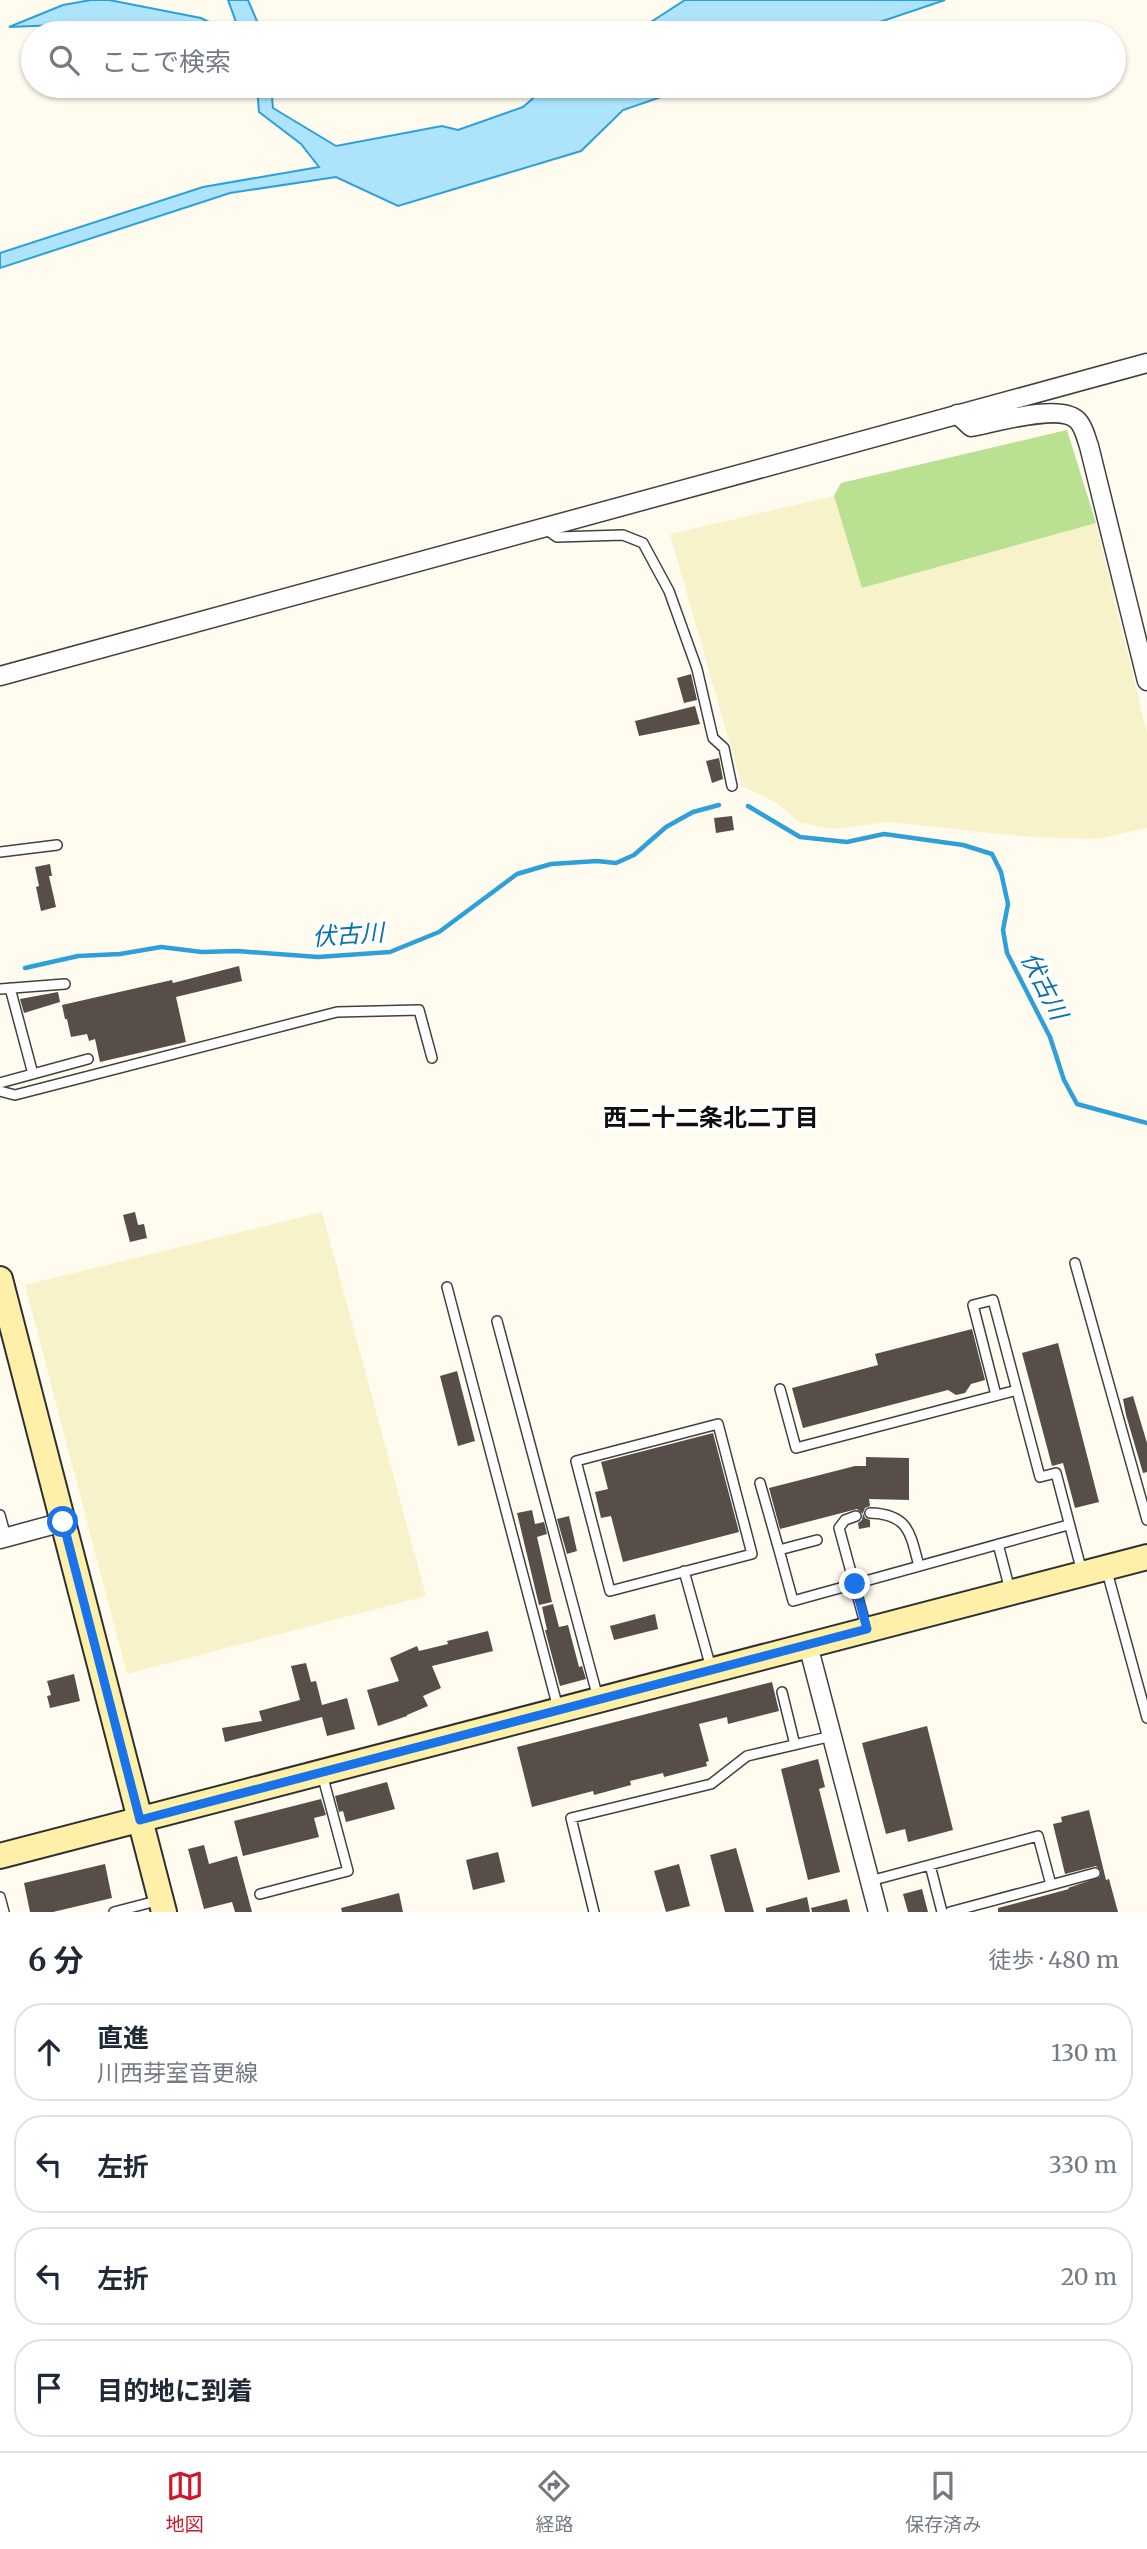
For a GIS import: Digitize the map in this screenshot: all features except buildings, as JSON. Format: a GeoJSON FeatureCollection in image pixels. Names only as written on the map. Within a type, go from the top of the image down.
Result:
{"type":"FeatureCollection","features":[{"type":"Feature","properties":{"kind":"street"},"geometry":{"type":"LineString","coordinates":[[0,677],[1147,363]]}},
{"type":"Feature","properties":{"kind":"street"},"geometry":{"type":"LineString","coordinates":[[957,414],[971,427],[1052,412],[1070,414],[1079,422],[1089,446],[1147,681]]}},
{"type":"Feature","properties":{"kind":"street"},"geometry":{"type":"LineString","coordinates":[[0,1279],[162,1906]]}},
{"type":"Feature","properties":{"kind":"street"},"geometry":{"type":"LineString","coordinates":[[3,1538],[63,1522]]}},
{"type":"Feature","properties":{"kind":"street"},"geometry":{"type":"LineString","coordinates":[[0,1856],[1147,1557]]}},
{"type":"Feature","properties":{"kind":"street"},"geometry":{"type":"LineString","coordinates":[[808,1645],[878,1912]]}},
{"type":"Feature","properties":{"kind":"lane"},"geometry":{"type":"LineString","coordinates":[[543,527],[557,537],[623,536],[643,543],[670,591],[697,669],[713,738],[724,748],[732,786]]}},
{"type":"Feature","properties":{"kind":"lane"},"geometry":{"type":"LineString","coordinates":[[0,852],[57,845]]}},
{"type":"Feature","properties":{"kind":"lane"},"geometry":{"type":"LineString","coordinates":[[33,1074],[5,988],[65,984]]}},
{"type":"Feature","properties":{"kind":"lane"},"geometry":{"type":"LineString","coordinates":[[0,1091],[15,1095],[337,1012],[419,1010],[432,1058]]}},
{"type":"Feature","properties":{"kind":"lane"},"geometry":{"type":"LineString","coordinates":[[0,1083],[88,1059]]}},
{"type":"Feature","properties":{"kind":"lane"},"geometry":{"type":"LineString","coordinates":[[1075,1263],[1147,1520]]}},
{"type":"Feature","properties":{"kind":"lane"},"geometry":{"type":"LineString","coordinates":[[447,1287],[558,1711]]}},
{"type":"Feature","properties":{"kind":"lane"},"geometry":{"type":"LineString","coordinates":[[996,1395],[973,1305],[993,1300],[1040,1476],[1055,1473],[1069,1525],[1094,1570],[1147,1718]]}},
{"type":"Feature","properties":{"kind":"lane"},"geometry":{"type":"LineString","coordinates":[[497,1321],[599,1700]]}},
{"type":"Feature","properties":{"kind":"lane"},"geometry":{"type":"LineString","coordinates":[[780,1389],[796,1448],[1017,1390]]}},
{"type":"Feature","properties":{"kind":"lane"},"geometry":{"type":"LineString","coordinates":[[718,1424],[752,1554],[684,1572],[610,1591],[576,1461],[718,1424]]}},
{"type":"Feature","properties":{"kind":"lane"},"geometry":{"type":"LineString","coordinates":[[760,1483],[793,1601],[1069,1525]]}},
{"type":"Feature","properties":{"kind":"lane"},"geometry":{"type":"LineString","coordinates":[[870,1513],[886,1513],[902,1520],[911,1535],[919,1566]]}},
{"type":"Feature","properties":{"kind":"lane"},"geometry":{"type":"LineString","coordinates":[[0,1515],[3,1538]]}},
{"type":"Feature","properties":{"kind":"lane"},"geometry":{"type":"LineString","coordinates":[[856,1516],[845,1520],[839,1528],[867,1629]]}},
{"type":"Feature","properties":{"kind":"lane"},"geometry":{"type":"LineString","coordinates":[[779,1550],[817,1540]]}},
{"type":"Feature","properties":{"kind":"lane"},"geometry":{"type":"LineString","coordinates":[[998,1545],[1011,1592]]}},
{"type":"Feature","properties":{"kind":"lane"},"geometry":{"type":"LineString","coordinates":[[684,1572],[712,1670]]}},
{"type":"Feature","properties":{"kind":"lane"},"geometry":{"type":"LineString","coordinates":[[782,1692],[795,1745]]}},
{"type":"Feature","properties":{"kind":"lane"},"geometry":{"type":"LineString","coordinates":[[594,1912],[571,1818],[711,1784],[747,1756],[832,1736]]}},
{"type":"Feature","properties":{"kind":"lane"},"geometry":{"type":"LineString","coordinates":[[260,1894],[348,1871],[322,1772]]}},
{"type":"Feature","properties":{"kind":"lane"},"geometry":{"type":"LineString","coordinates":[[870,1881],[1038,1836],[1051,1885]]}},
{"type":"Feature","properties":{"kind":"lane"},"geometry":{"type":"LineString","coordinates":[[930,1865],[942,1912]]}},
{"type":"Feature","properties":{"kind":"lane"},"geometry":{"type":"LineString","coordinates":[[950,1912],[1095,1873]]}},
{"type":"Feature","properties":{"kind":"lane"},"geometry":{"type":"LineString","coordinates":[[0,1897],[4,1912]]}},
{"type":"Feature","properties":{"kind":"lane"},"geometry":{"type":"LineString","coordinates":[[114,1912],[162,1906]]}},
{"type":"Feature","properties":{"kind":"shaded area"},"geometry":{"type":"Polygon","coordinates":[[[834,496],[862,588],[1096,523],[1147,733],[1147,828],[1097,839],[1030,837],[888,822],[833,829],[799,822],[777,803],[742,786],[670,534],[834,496]]]}},
{"type":"Feature","properties":{"kind":"shaded area"},"geometry":{"type":"Polygon","coordinates":[[[322,1212],[426,1596],[127,1674],[25,1285],[322,1212]]]}},
{"type":"Feature","properties":{"kind":"green space"},"geometry":{"type":"Polygon","coordinates":[[[1067,430],[1096,523],[862,588],[834,496],[841,483],[1067,430]]]}},
{"type":"Feature","properties":{"kind":"water"},"geometry":{"type":"Polygon","coordinates":[[[109,0],[207,21],[24,21],[63,5],[109,0]]]}},
{"type":"Feature","properties":{"kind":"water"},"geometry":{"type":"Polygon","coordinates":[[[228,0],[248,0],[257,21],[236,21],[228,0]]]}},
{"type":"Feature","properties":{"kind":"water"},"geometry":{"type":"Polygon","coordinates":[[[685,0],[945,0],[883,21],[653,21],[685,0]]]}},
{"type":"Feature","properties":{"kind":"water"},"geometry":{"type":"Polygon","coordinates":[[[258,98],[272,98],[273,108],[336,146],[442,126],[458,130],[523,107],[533,98],[658,98],[623,110],[581,151],[398,206],[336,177],[230,193],[0,268],[0,253],[203,187],[319,167],[301,144],[259,112],[258,98]]]}},
{"type":"Feature","properties":{"kind":"waterway","name":"伏古川"},"geometry":{"type":"LineString","coordinates":[[25,968],[78,956],[120,954],[161,947],[202,952],[237,951],[318,957],[390,952],[439,932],[517,874],[551,864],[597,861],[616,863],[634,855],[666,827],[693,812],[719,805]]}},
{"type":"Feature","properties":{"kind":"waterway","name":"伏古川"},"geometry":{"type":"LineString","coordinates":[[748,806],[800,837],[847,842],[884,834],[963,845],[992,854],[1001,872],[1008,904],[1003,930],[1007,953],[1050,1037],[1064,1080],[1077,1104],[1147,1123]]}},
{"type":"Feature","properties":{"kind":"district","name":"西二十二条北二丁目"},"geometry":{"type":"Point","coordinates":[711,1118]}},
{"type":"Feature","properties":{"kind":"route"},"geometry":{"type":"LineString","coordinates":[[63,1522],[140,1820],[867,1629],[855,1584]]}}]}
